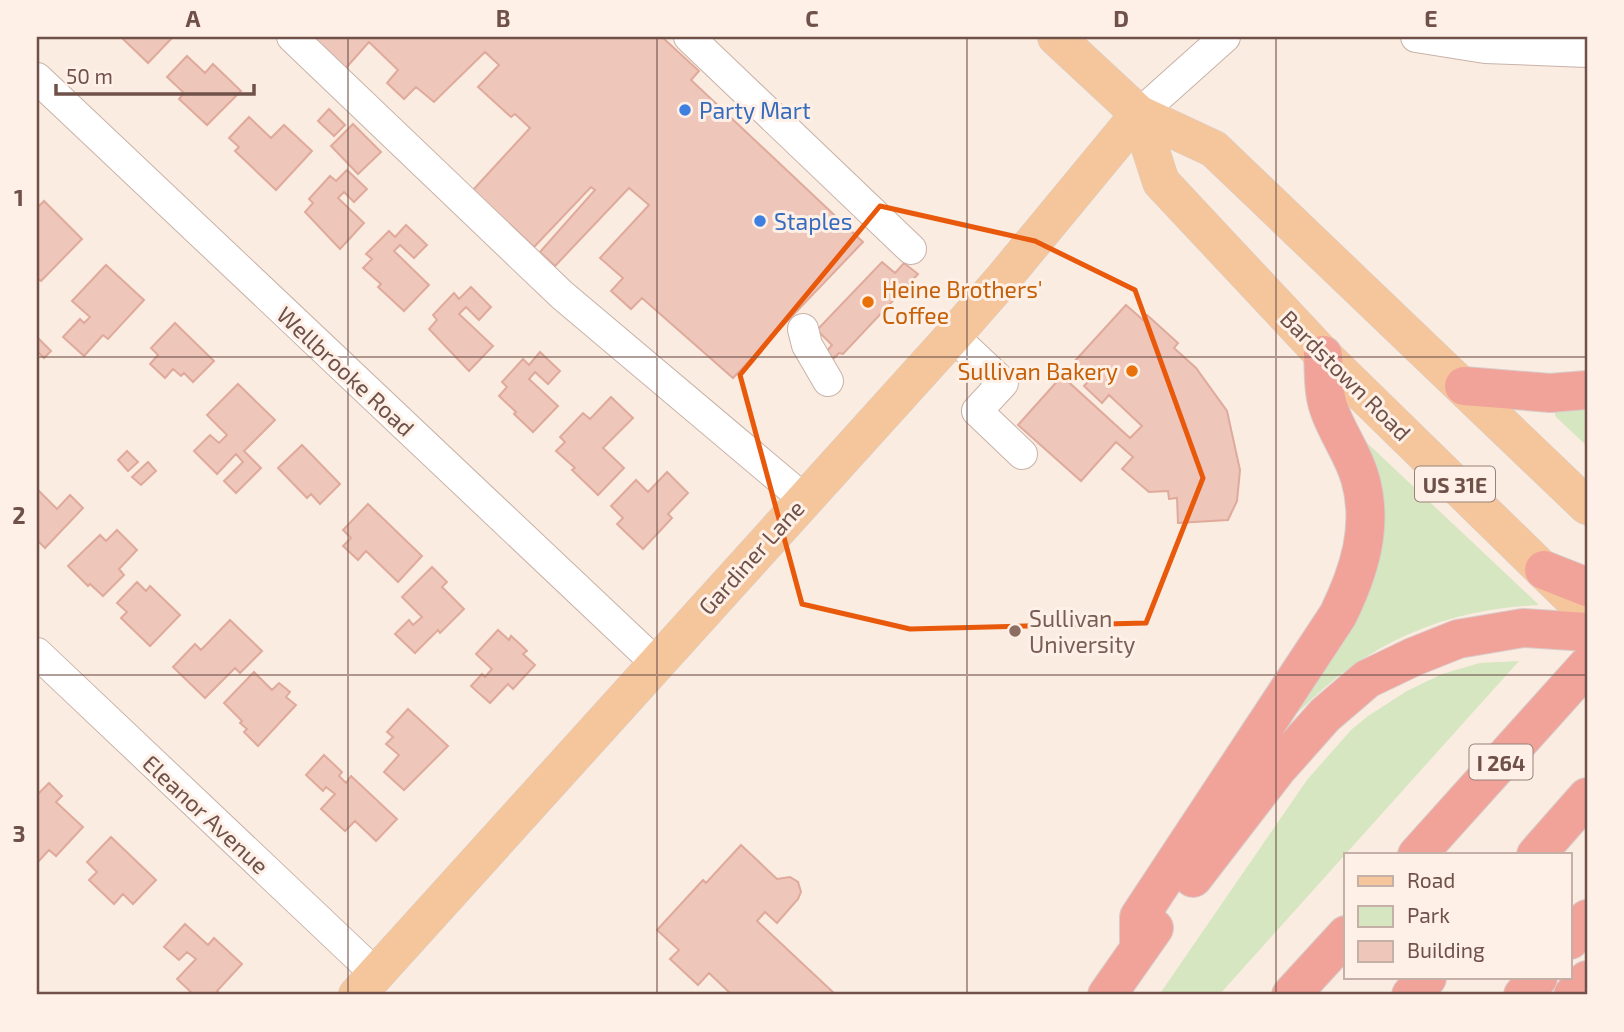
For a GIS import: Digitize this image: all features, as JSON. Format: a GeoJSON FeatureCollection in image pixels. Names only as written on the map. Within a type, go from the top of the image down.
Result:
{"type":"FeatureCollection","features":[{"type":"Feature","properties":{"kind":"highway"},"geometry":{"type":"LineString","coordinates":[[1139,947],[1139,917],[1339,615],[1357,571],[1366,518],[1361,480],[1352,455],[1328,408],[1323,355]]}},
{"type":"Feature","properties":{"kind":"highway"},"geometry":{"type":"LineString","coordinates":[[1464,386],[1550,393],[1587,390]]}},
{"type":"Feature","properties":{"kind":"highway"},"geometry":{"type":"LineString","coordinates":[[1544,570],[1587,587]]}},
{"type":"Feature","properties":{"kind":"highway"},"geometry":{"type":"LineString","coordinates":[[1107,995],[1139,947],[1278,769],[1325,715],[1367,679],[1458,639],[1522,628],[1587,632]]}},
{"type":"Feature","properties":{"kind":"highway","name":"I 264"},"geometry":{"type":"LineString","coordinates":[[1419,853],[1586,668]]}},
{"type":"Feature","properties":{"kind":"highway"},"geometry":{"type":"LineString","coordinates":[[1538,853],[1587,797]]}},
{"type":"Feature","properties":{"kind":"highway"},"geometry":{"type":"LineString","coordinates":[[1572,938],[1587,919]]}},
{"type":"Feature","properties":{"kind":"highway"},"geometry":{"type":"LineString","coordinates":[[1291,995],[1344,937]]}},
{"type":"Feature","properties":{"kind":"highway"},"geometry":{"type":"LineString","coordinates":[[1411,995],[1426,979]]}},
{"type":"Feature","properties":{"kind":"highway"},"geometry":{"type":"LineString","coordinates":[[1523,995],[1537,979]]}},
{"type":"Feature","properties":{"kind":"highway"},"geometry":{"type":"LineString","coordinates":[[1573,995],[1587,980]]}},
{"type":"Feature","properties":{"kind":"main road","name":"Bardstown Road"},"geometry":{"type":"LineString","coordinates":[[1056,37],[1139,114],[1214,149],[1587,506]]}},
{"type":"Feature","properties":{"kind":"main road","name":"Gardiner Lane"},"geometry":{"type":"LineString","coordinates":[[366,985],[953,336],[1139,114]]}},
{"type":"Feature","properties":{"kind":"main road","name":"Bardstown Road"},"geometry":{"type":"LineString","coordinates":[[1139,114],[1161,182],[1323,355],[1587,613]]}},
{"type":"Feature","properties":{"kind":"street"},"geometry":{"type":"LineString","coordinates":[[292,37],[562,295],[804,499]]}},
{"type":"Feature","properties":{"kind":"street"},"geometry":{"type":"LineString","coordinates":[[689,37],[911,249]]}},
{"type":"Feature","properties":{"kind":"street"},"geometry":{"type":"LineString","coordinates":[[1139,114],[1225,37]]}},
{"type":"Feature","properties":{"kind":"street"},"geometry":{"type":"LineString","coordinates":[[1416,37],[1587,52]]}},
{"type":"Feature","properties":{"kind":"street","name":"Wellbrooke Road"},"geometry":{"type":"LineString","coordinates":[[37,78],[656,663]]}},
{"type":"Feature","properties":{"kind":"street"},"geometry":{"type":"LineString","coordinates":[[803,329],[807,345],[828,381]]}},
{"type":"Feature","properties":{"kind":"street"},"geometry":{"type":"LineString","coordinates":[[953,336],[1003,383],[977,411],[1022,454]]}},
{"type":"Feature","properties":{"kind":"street","name":"Eleanor Avenue"},"geometry":{"type":"LineString","coordinates":[[37,653],[366,985]]}},
{"type":"Feature","properties":{"kind":"highlighted area"},"geometry":{"type":"Polygon","coordinates":[[[880,206],[1035,241],[1135,290],[1203,478],[1146,623],[910,629],[802,604],[740,375],[880,206]]]}},
{"type":"Feature","properties":{"kind":"green space"},"geometry":{"type":"Polygon","coordinates":[[[1587,408],[1587,446],[1554,412],[1587,408]]]}},
{"type":"Feature","properties":{"kind":"green space"},"geometry":{"type":"Polygon","coordinates":[[[1364,440],[1539,605],[1501,608],[1465,615],[1399,638],[1340,675],[1285,726],[1331,647],[1364,440]]]}},
{"type":"Feature","properties":{"kind":"green space"},"geometry":{"type":"Polygon","coordinates":[[[1519,661],[1219,995],[1159,995],[1307,780],[1351,730],[1407,691],[1442,674],[1480,663],[1519,661]]]}},
{"type":"Feature","properties":{"kind":"building"},"geometry":{"type":"Polygon","coordinates":[[[121,37],[173,37],[148,63],[121,37]]]}},
{"type":"Feature","properties":{"kind":"building"},"geometry":{"type":"Polygon","coordinates":[[[311,37],[662,37],[699,71],[691,80],[863,242],[733,378],[642,298],[631,309],[611,291],[623,278],[600,258],[649,205],[629,188],[555,266],[540,252],[595,190],[591,187],[534,247],[473,190],[530,128],[515,114],[511,117],[478,87],[499,65],[485,52],[434,102],[416,87],[404,99],[387,83],[398,70],[369,42],[345,69],[311,37]]]}},
{"type":"Feature","properties":{"kind":"building"},"geometry":{"type":"Polygon","coordinates":[[[187,56],[205,73],[213,64],[241,91],[207,125],[179,99],[184,93],[167,77],[187,56]]]}},
{"type":"Feature","properties":{"kind":"building"},"geometry":{"type":"Polygon","coordinates":[[[329,109],[345,125],[334,136],[318,121],[329,109]]]}},
{"type":"Feature","properties":{"kind":"building"},"geometry":{"type":"Polygon","coordinates":[[[249,117],[271,138],[284,125],[312,151],[276,190],[235,151],[239,147],[229,138],[249,117]]]}},
{"type":"Feature","properties":{"kind":"building"},"geometry":{"type":"Polygon","coordinates":[[[353,124],[381,152],[358,174],[331,146],[353,124]]]}},
{"type":"Feature","properties":{"kind":"building"},"geometry":{"type":"Polygon","coordinates":[[[347,170],[367,189],[354,202],[344,192],[338,198],[364,223],[340,249],[305,212],[313,203],[309,199],[330,176],[336,181],[347,170]]]}},
{"type":"Feature","properties":{"kind":"building"},"geometry":{"type":"Polygon","coordinates":[[[44,201],[82,239],[41,281],[37,279],[37,208],[44,201]]]}},
{"type":"Feature","properties":{"kind":"building"},"geometry":{"type":"Polygon","coordinates":[[[406,225],[427,245],[414,258],[400,245],[394,251],[429,285],[404,311],[378,287],[381,284],[363,268],[372,259],[366,254],[389,231],[395,237],[406,225]]]}},
{"type":"Feature","properties":{"kind":"building","name":"Heine Brothers' Coffee"},"geometry":{"type":"Polygon","coordinates":[[[882,262],[895,273],[904,263],[918,274],[843,354],[839,353],[833,359],[826,352],[832,345],[817,330],[882,262]]]}},
{"type":"Feature","properties":{"kind":"building"},"geometry":{"type":"Polygon","coordinates":[[[106,265],[144,300],[108,339],[103,335],[84,356],[63,337],[80,319],[84,323],[90,317],[72,301],[106,265]]]}},
{"type":"Feature","properties":{"kind":"building"},"geometry":{"type":"Polygon","coordinates":[[[471,287],[491,307],[479,320],[466,307],[459,314],[493,346],[469,371],[429,329],[437,320],[433,315],[454,293],[459,299],[471,287]]]}},
{"type":"Feature","properties":{"kind":"building"},"geometry":{"type":"Polygon","coordinates":[[[1126,305],[1143,320],[1147,315],[1178,343],[1174,348],[1196,368],[1227,411],[1240,470],[1237,501],[1228,520],[1178,523],[1177,498],[1169,499],[1168,491],[1149,492],[1122,469],[1133,457],[1116,442],[1081,481],[1018,425],[1062,376],[1130,438],[1142,426],[1109,395],[1102,403],[1084,386],[1090,379],[1073,363],[1126,305]]]}},
{"type":"Feature","properties":{"kind":"building"},"geometry":{"type":"Polygon","coordinates":[[[175,323],[214,361],[193,382],[184,373],[181,376],[173,369],[165,378],[150,364],[158,355],[151,348],[175,323]]]}},
{"type":"Feature","properties":{"kind":"building"},"geometry":{"type":"Polygon","coordinates":[[[39,339],[51,351],[44,358],[37,351],[39,339]]]}},
{"type":"Feature","properties":{"kind":"building"},"geometry":{"type":"Polygon","coordinates":[[[540,352],[560,371],[548,384],[535,372],[529,379],[558,406],[533,432],[499,396],[507,387],[502,382],[523,359],[529,365],[540,352]]]}},
{"type":"Feature","properties":{"kind":"building"},"geometry":{"type":"Polygon","coordinates":[[[238,384],[275,420],[244,451],[261,468],[236,493],[224,481],[243,462],[236,454],[217,474],[194,451],[210,435],[219,443],[227,435],[207,415],[238,384]]]}},
{"type":"Feature","properties":{"kind":"building"},"geometry":{"type":"Polygon","coordinates":[[[611,397],[633,418],[603,448],[624,468],[598,495],[556,451],[565,442],[560,437],[583,413],[590,419],[611,397]]]}},
{"type":"Feature","properties":{"kind":"building"},"geometry":{"type":"Polygon","coordinates":[[[302,445],[340,484],[320,504],[311,494],[307,498],[278,468],[302,445]]]}},
{"type":"Feature","properties":{"kind":"building"},"geometry":{"type":"Polygon","coordinates":[[[127,451],[138,462],[128,471],[118,460],[127,451]]]}},
{"type":"Feature","properties":{"kind":"building"},"geometry":{"type":"Polygon","coordinates":[[[148,462],[156,471],[141,485],[132,477],[148,462]]]}},
{"type":"Feature","properties":{"kind":"building"},"geometry":{"type":"Polygon","coordinates":[[[667,472],[688,493],[668,514],[672,518],[643,549],[617,524],[623,518],[611,506],[636,480],[648,492],[667,472]]]}},
{"type":"Feature","properties":{"kind":"building"},"geometry":{"type":"Polygon","coordinates":[[[37,489],[57,509],[70,495],[83,508],[45,548],[37,540],[37,489]]]}},
{"type":"Feature","properties":{"kind":"building"},"geometry":{"type":"Polygon","coordinates":[[[368,504],[422,556],[398,582],[366,551],[358,560],[343,546],[351,538],[343,530],[368,504]]]}},
{"type":"Feature","properties":{"kind":"building"},"geometry":{"type":"Polygon","coordinates":[[[117,530],[137,550],[119,569],[124,575],[103,596],[90,584],[88,586],[68,566],[100,535],[106,541],[117,530]]]}},
{"type":"Feature","properties":{"kind":"building"},"geometry":{"type":"Polygon","coordinates":[[[432,567],[447,582],[442,587],[464,609],[415,653],[395,634],[409,620],[413,625],[422,617],[402,597],[432,567]]]}},
{"type":"Feature","properties":{"kind":"building"},"geometry":{"type":"Polygon","coordinates":[[[137,582],[146,591],[150,586],[180,615],[150,646],[121,618],[127,612],[117,603],[137,582]]]}},
{"type":"Feature","properties":{"kind":"building"},"geometry":{"type":"Polygon","coordinates":[[[230,620],[262,651],[240,673],[235,668],[205,698],[173,667],[195,644],[201,650],[230,620]]]}},
{"type":"Feature","properties":{"kind":"building"},"geometry":{"type":"Polygon","coordinates":[[[498,630],[509,640],[511,636],[522,646],[527,651],[523,654],[535,665],[513,689],[508,684],[490,703],[471,686],[482,674],[485,677],[492,669],[476,654],[498,630]]]}},
{"type":"Feature","properties":{"kind":"building"},"geometry":{"type":"Polygon","coordinates":[[[254,672],[272,690],[279,683],[290,692],[286,697],[296,705],[258,746],[244,732],[247,729],[240,723],[242,721],[224,703],[254,672]]]}},
{"type":"Feature","properties":{"kind":"building"},"geometry":{"type":"Polygon","coordinates":[[[408,709],[448,746],[404,790],[384,772],[399,755],[386,744],[393,737],[387,732],[408,709]]]}},
{"type":"Feature","properties":{"kind":"building"},"geometry":{"type":"Polygon","coordinates":[[[324,755],[342,772],[339,776],[346,783],[351,776],[397,819],[376,841],[355,821],[345,831],[321,809],[335,794],[326,787],[323,791],[306,775],[324,755]]]}},
{"type":"Feature","properties":{"kind":"building"},"geometry":{"type":"Polygon","coordinates":[[[49,783],[62,796],[56,802],[83,827],[56,856],[49,850],[37,863],[37,795],[49,783]]]}},
{"type":"Feature","properties":{"kind":"building"},"geometry":{"type":"Polygon","coordinates":[[[111,837],[156,880],[133,904],[123,894],[114,904],[89,880],[97,872],[87,862],[111,837]]]}},
{"type":"Feature","properties":{"kind":"building"},"geometry":{"type":"Polygon","coordinates":[[[741,845],[777,879],[790,877],[798,882],[801,892],[798,899],[777,923],[765,912],[757,921],[836,995],[732,995],[709,973],[698,985],[670,959],[679,950],[657,930],[703,880],[706,883],[741,845]]]}},
{"type":"Feature","properties":{"kind":"building"},"geometry":{"type":"Polygon","coordinates":[[[185,924],[208,945],[214,938],[242,964],[217,991],[221,995],[194,995],[177,979],[196,959],[187,952],[179,960],[164,947],[185,924]]]}},
{"type":"Feature","properties":{"kind":"place","name":"Party Mart"},"geometry":{"type":"Point","coordinates":[685,110]}},
{"type":"Feature","properties":{"kind":"place","name":"Staples"},"geometry":{"type":"Point","coordinates":[760,221]}},
{"type":"Feature","properties":{"kind":"place","name":"Heine Brothers' Coffee"},"geometry":{"type":"Point","coordinates":[868,302]}},
{"type":"Feature","properties":{"kind":"place","name":"Sullivan Bakery"},"geometry":{"type":"Point","coordinates":[1132,371]}},
{"type":"Feature","properties":{"kind":"place","name":"Sullivan University"},"geometry":{"type":"Point","coordinates":[1015,631]}}]}
